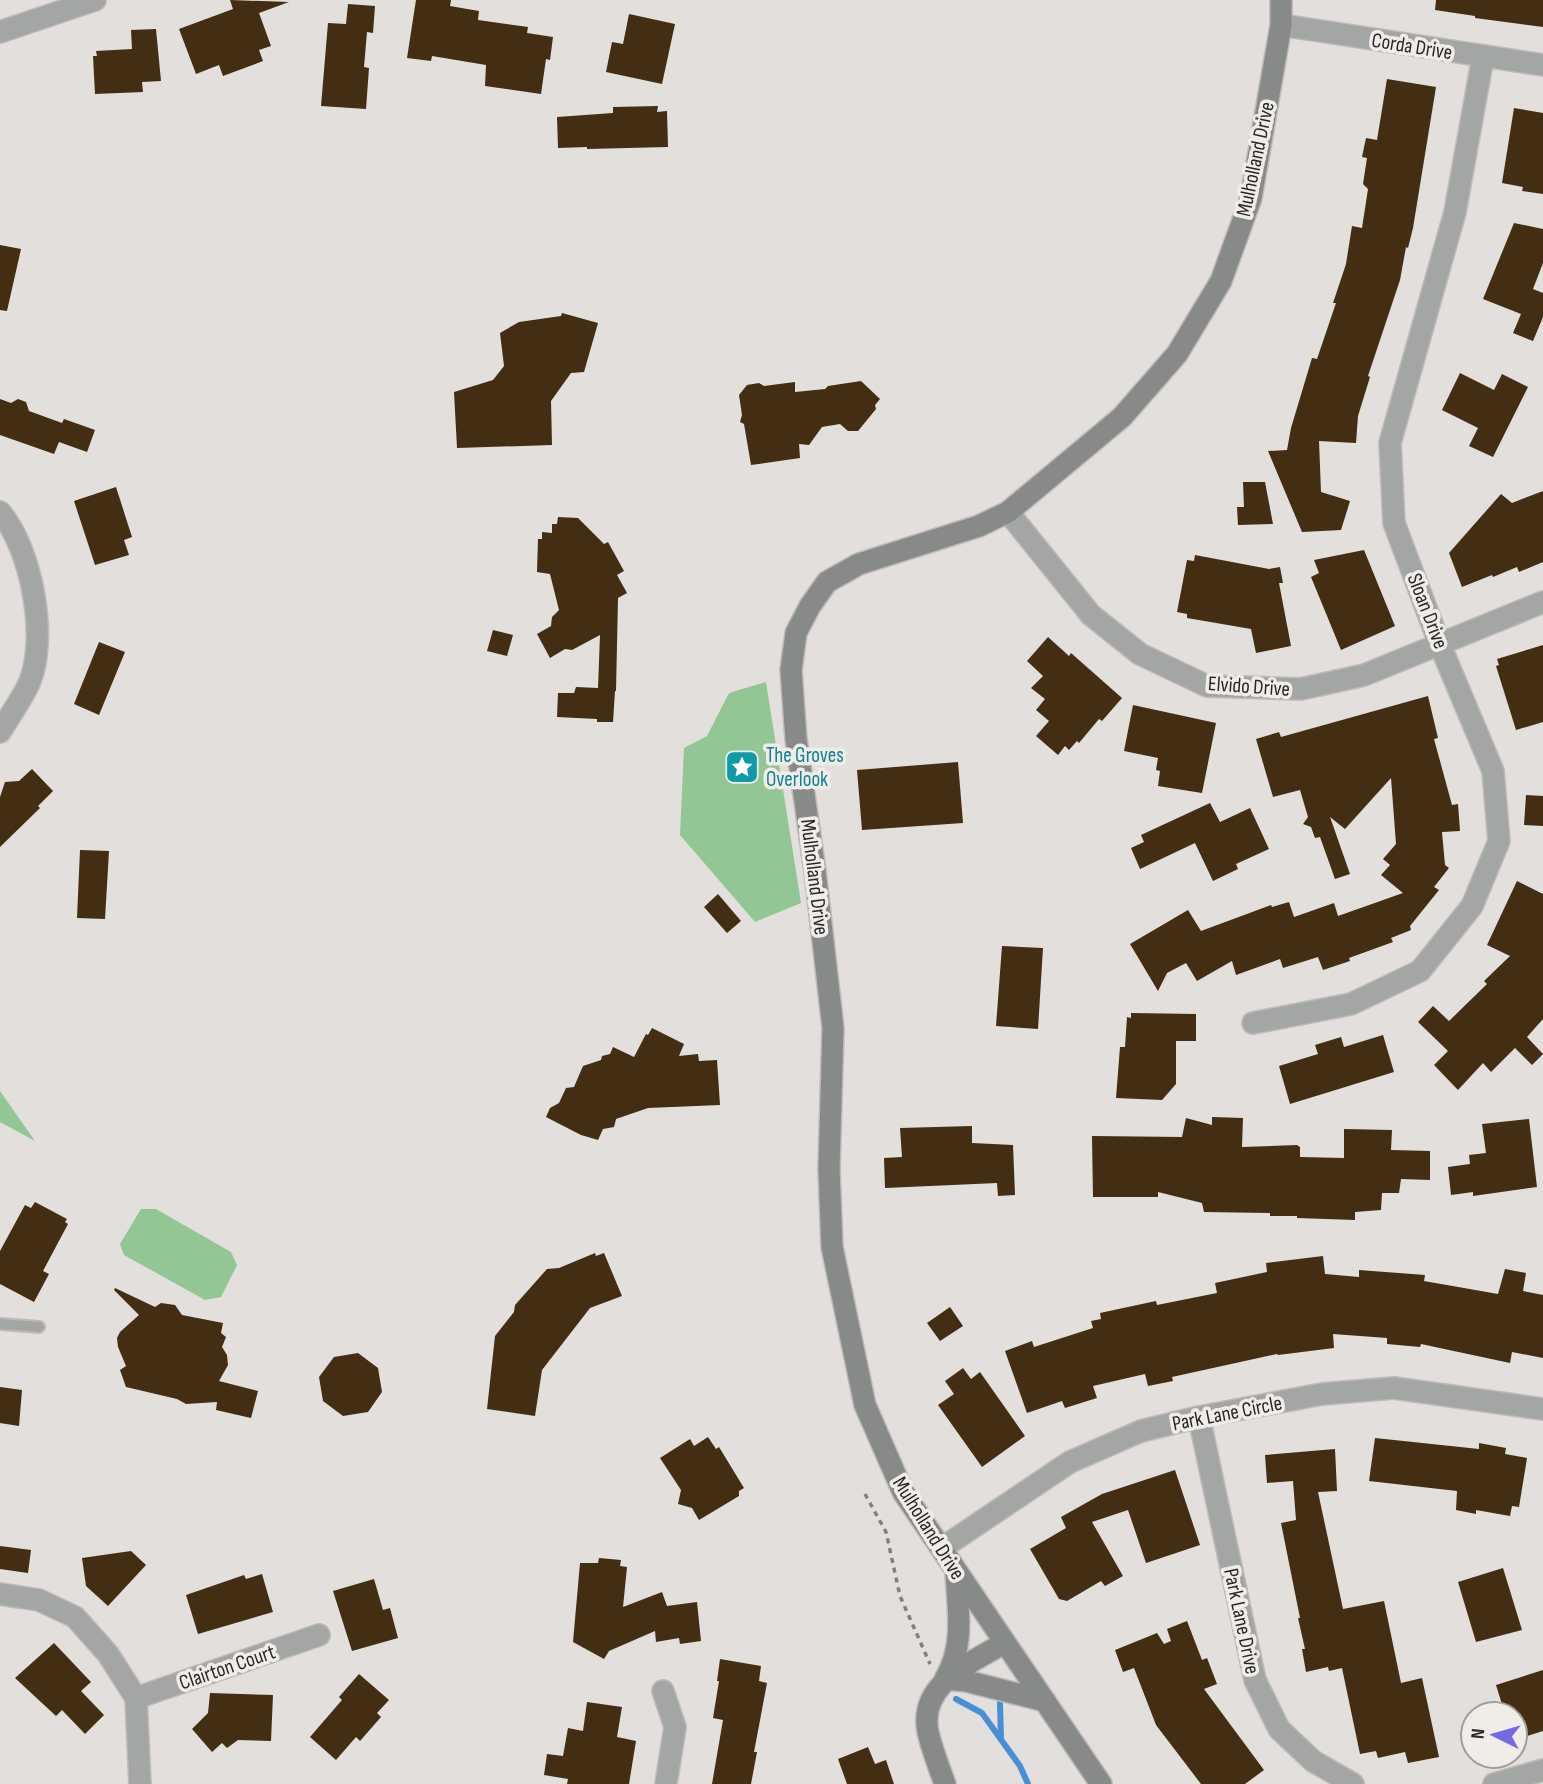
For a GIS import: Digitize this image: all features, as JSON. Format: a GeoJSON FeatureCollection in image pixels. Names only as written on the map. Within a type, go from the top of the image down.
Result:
{"type":"FeatureCollection","features":[{"type":"Feature","properties":{"kind":"main road","name":"Mulholland Drive"},"geometry":{"type":"LineString","coordinates":[[1101,1784],[903,1492],[864,1405],[832,1247],[829,1169],[833,1028],[796,739],[791,670],[796,633],[827,582],[859,564],[979,526],[1008,512],[1122,417],[1177,355],[1221,281],[1251,198],[1281,25],[1281,0]]}},
{"type":"Feature","properties":{"kind":"main road"},"geometry":{"type":"LineString","coordinates":[[945,1784],[928,1730],[927,1716],[929,1706],[953,1666],[958,1647],[956,1571]]}},
{"type":"Feature","properties":{"kind":"main road"},"geometry":{"type":"LineString","coordinates":[[944,1682],[1004,1643]]}},
{"type":"Feature","properties":{"kind":"main road"},"geometry":{"type":"LineString","coordinates":[[944,1682],[966,1681],[1045,1701]]}},
{"type":"Feature","properties":{"kind":"street"},"geometry":{"type":"LineString","coordinates":[[0,32],[95,0]]}},
{"type":"Feature","properties":{"kind":"street","name":"Corda Drive"},"geometry":{"type":"LineString","coordinates":[[1281,25],[1543,65]]}},
{"type":"Feature","properties":{"kind":"street","name":"Sloan Drive"},"geometry":{"type":"LineString","coordinates":[[1253,1024],[1350,1004],[1420,971],[1472,906],[1499,841],[1493,771],[1440,645],[1394,523],[1390,443],[1455,212],[1483,57]]}},
{"type":"Feature","properties":{"kind":"street"},"geometry":{"type":"LineString","coordinates":[[0,512],[13,527],[36,601],[37,641],[30,680],[0,732]]}},
{"type":"Feature","properties":{"kind":"street","name":"Elvido Drive"},"geometry":{"type":"LineString","coordinates":[[1008,512],[1091,615],[1140,654],[1207,686],[1301,689],[1364,675],[1543,602]]}},
{"type":"Feature","properties":{"kind":"street","name":"Park Lane Circle"},"geometry":{"type":"LineString","coordinates":[[942,1548],[1070,1462],[1141,1431],[1199,1417],[1322,1394],[1394,1388],[1543,1409]]}},
{"type":"Feature","properties":{"kind":"street","name":"Park Lane Drive"},"geometry":{"type":"LineString","coordinates":[[1199,1417],[1255,1680],[1279,1728],[1312,1761],[1353,1784]]}},
{"type":"Feature","properties":{"kind":"street"},"geometry":{"type":"LineString","coordinates":[[0,1594],[39,1600],[75,1617],[108,1654],[136,1698],[140,1784]]}},
{"type":"Feature","properties":{"kind":"street","name":"Clairton Court"},"geometry":{"type":"LineString","coordinates":[[136,1698],[319,1635]]}},
{"type":"Feature","properties":{"kind":"street"},"geometry":{"type":"LineString","coordinates":[[663,1691],[675,1727],[666,1784]]}},
{"type":"Feature","properties":{"kind":"street"},"geometry":{"type":"LineString","coordinates":[[1494,1784],[1543,1770]]}},
{"type":"Feature","properties":{"kind":"lane"},"geometry":{"type":"LineString","coordinates":[[0,1324],[39,1327]]}},
{"type":"Feature","properties":{"kind":"path"},"geometry":{"type":"LineString","coordinates":[[865,1494],[886,1532],[897,1585],[908,1617],[944,1682]]}},
{"type":"Feature","properties":{"kind":"green space"},"geometry":{"type":"Polygon","coordinates":[[[766,682],[801,903],[755,922],[680,835],[684,748],[707,736],[729,693],[766,682]]]}},
{"type":"Feature","properties":{"kind":"green space"},"geometry":{"type":"Polygon","coordinates":[[[0,1091],[35,1141],[0,1122],[0,1091]]]}},
{"type":"Feature","properties":{"kind":"green space"},"geometry":{"type":"Polygon","coordinates":[[[141,1209],[156,1209],[231,1252],[237,1265],[221,1297],[205,1300],[124,1255],[120,1244],[141,1209]]]}},
{"type":"Feature","properties":{"kind":"building"},"geometry":{"type":"Polygon","coordinates":[[[230,0],[289,2],[259,13],[271,46],[259,50],[263,61],[223,76],[219,65],[196,74],[179,29],[233,9],[230,0]]]}},
{"type":"Feature","properties":{"kind":"building"},"geometry":{"type":"Polygon","coordinates":[[[416,0],[451,0],[450,6],[479,11],[478,20],[528,27],[527,33],[553,37],[550,60],[546,59],[541,94],[485,86],[486,65],[432,56],[431,61],[407,58],[416,0]]]}},
{"type":"Feature","properties":{"kind":"building"},"geometry":{"type":"Polygon","coordinates":[[[1436,0],[1543,0],[1543,27],[1435,10],[1436,0]]]}},
{"type":"Feature","properties":{"kind":"building"},"geometry":{"type":"Polygon","coordinates":[[[348,4],[375,6],[373,33],[367,32],[364,67],[369,68],[366,109],[321,106],[328,23],[346,24],[348,4]]]}},
{"type":"Feature","properties":{"kind":"building"},"geometry":{"type":"Polygon","coordinates":[[[629,14],[675,24],[662,84],[606,72],[612,42],[623,44],[629,14]]]}},
{"type":"Feature","properties":{"kind":"building"},"geometry":{"type":"Polygon","coordinates":[[[156,29],[161,81],[142,82],[143,92],[95,94],[93,56],[97,56],[96,51],[132,49],[131,30],[156,29]]]}},
{"type":"Feature","properties":{"kind":"building"},"geometry":{"type":"Polygon","coordinates":[[[1387,79],[1436,87],[1413,228],[1408,248],[1406,247],[1400,280],[1368,376],[1370,377],[1358,416],[1356,443],[1319,441],[1321,492],[1350,501],[1341,530],[1302,532],[1268,451],[1287,450],[1312,358],[1317,359],[1336,303],[1333,303],[1346,264],[1352,226],[1362,228],[1368,189],[1363,184],[1367,158],[1362,157],[1366,138],[1377,140],[1387,79]]]}},
{"type":"Feature","properties":{"kind":"building"},"geometry":{"type":"Polygon","coordinates":[[[658,106],[657,112],[667,111],[668,147],[558,148],[557,117],[613,113],[613,107],[658,106]]]}},
{"type":"Feature","properties":{"kind":"building"},"geometry":{"type":"Polygon","coordinates":[[[1514,108],[1543,113],[1543,194],[1522,191],[1523,187],[1502,183],[1514,108]]]}},
{"type":"Feature","properties":{"kind":"building"},"geometry":{"type":"Polygon","coordinates":[[[1514,223],[1543,229],[1543,263],[1533,289],[1543,293],[1543,317],[1533,341],[1513,333],[1521,314],[1483,299],[1514,223]]]}},
{"type":"Feature","properties":{"kind":"building"},"geometry":{"type":"Polygon","coordinates":[[[0,245],[21,249],[7,311],[0,310],[0,245]]]}},
{"type":"Feature","properties":{"kind":"building"},"geometry":{"type":"Polygon","coordinates":[[[562,313],[598,323],[584,372],[571,373],[551,401],[552,445],[457,448],[454,392],[493,380],[504,366],[500,333],[519,322],[561,316],[562,313]]]}},
{"type":"Feature","properties":{"kind":"building"},"geometry":{"type":"Polygon","coordinates":[[[1460,373],[1494,390],[1502,374],[1528,387],[1493,457],[1469,446],[1478,428],[1442,410],[1460,373]]]}},
{"type":"Feature","properties":{"kind":"building"},"geometry":{"type":"Polygon","coordinates":[[[861,381],[880,399],[875,405],[876,409],[858,431],[848,431],[840,424],[822,427],[809,445],[799,444],[800,458],[751,465],[744,424],[740,422],[742,415],[739,395],[747,385],[795,382],[795,392],[861,381]]]}},
{"type":"Feature","properties":{"kind":"building"},"geometry":{"type":"Polygon","coordinates":[[[0,399],[11,403],[18,399],[26,402],[29,411],[62,423],[64,419],[95,430],[87,452],[59,442],[54,454],[0,435],[0,399]]]}},
{"type":"Feature","properties":{"kind":"building"},"geometry":{"type":"Polygon","coordinates":[[[1243,482],[1265,482],[1273,524],[1238,525],[1237,507],[1244,507],[1243,482]]]}},
{"type":"Feature","properties":{"kind":"building"},"geometry":{"type":"Polygon","coordinates":[[[116,487],[132,537],[124,540],[129,555],[95,565],[74,501],[116,487]]]}},
{"type":"Feature","properties":{"kind":"building"},"geometry":{"type":"Polygon","coordinates":[[[1543,491],[1543,562],[1519,572],[1517,567],[1462,587],[1449,553],[1501,494],[1512,503],[1543,491]]]}},
{"type":"Feature","properties":{"kind":"building"},"geometry":{"type":"Polygon","coordinates":[[[558,517],[578,518],[604,544],[608,542],[624,571],[617,575],[627,593],[618,598],[613,722],[557,717],[558,693],[574,693],[576,687],[598,688],[600,635],[550,658],[537,634],[551,626],[552,617],[559,610],[550,574],[537,572],[538,539],[542,539],[542,532],[552,533],[552,524],[557,524],[558,517]]]}},
{"type":"Feature","properties":{"kind":"building"},"geometry":{"type":"Polygon","coordinates":[[[1364,550],[1395,626],[1341,650],[1311,577],[1319,573],[1314,560],[1364,550]]]}},
{"type":"Feature","properties":{"kind":"building"},"geometry":{"type":"Polygon","coordinates":[[[1195,555],[1269,569],[1280,567],[1283,583],[1279,583],[1291,646],[1256,653],[1251,629],[1187,618],[1187,614],[1177,612],[1187,560],[1194,561],[1195,555]]]}},
{"type":"Feature","properties":{"kind":"building"},"geometry":{"type":"Polygon","coordinates":[[[493,630],[513,635],[507,656],[487,651],[493,630]]]}},
{"type":"Feature","properties":{"kind":"building"},"geometry":{"type":"Polygon","coordinates":[[[1048,637],[1069,656],[1071,653],[1122,698],[1102,721],[1099,719],[1079,743],[1077,741],[1069,750],[1065,746],[1058,755],[1036,736],[1049,721],[1036,710],[1045,699],[1031,688],[1043,676],[1027,661],[1048,637]]]}},
{"type":"Feature","properties":{"kind":"building"},"geometry":{"type":"Polygon","coordinates":[[[99,642],[125,652],[99,715],[74,704],[99,642]]]}},
{"type":"Feature","properties":{"kind":"building"},"geometry":{"type":"Polygon","coordinates":[[[1543,645],[1543,722],[1516,730],[1496,666],[1499,665],[1497,659],[1543,645]]]}},
{"type":"Feature","properties":{"kind":"building"},"geometry":{"type":"Polygon","coordinates":[[[1428,696],[1438,738],[1434,739],[1452,805],[1458,804],[1460,831],[1442,832],[1445,865],[1449,868],[1434,887],[1439,890],[1410,926],[1411,930],[1391,938],[1393,942],[1323,970],[1318,957],[1283,968],[1280,959],[1236,975],[1232,961],[1197,981],[1186,963],[1167,973],[1158,991],[1130,944],[1188,910],[1201,931],[1271,905],[1272,907],[1289,902],[1294,917],[1334,903],[1338,916],[1403,893],[1381,875],[1390,865],[1383,859],[1396,844],[1391,778],[1345,829],[1330,817],[1350,874],[1335,879],[1320,837],[1315,838],[1311,827],[1303,824],[1308,817],[1300,790],[1273,797],[1256,739],[1279,732],[1281,737],[1428,696]]]}},
{"type":"Feature","properties":{"kind":"building"},"geometry":{"type":"Polygon","coordinates":[[[1133,705],[1216,723],[1202,793],[1158,786],[1158,758],[1124,751],[1133,705]]]}},
{"type":"Feature","properties":{"kind":"building"},"geometry":{"type":"Polygon","coordinates":[[[958,762],[963,823],[862,830],[857,770],[958,762]]]}},
{"type":"Feature","properties":{"kind":"building"},"geometry":{"type":"Polygon","coordinates":[[[32,769],[53,791],[38,806],[40,808],[0,847],[0,797],[5,782],[19,781],[32,769]]]}},
{"type":"Feature","properties":{"kind":"building"},"geometry":{"type":"Polygon","coordinates":[[[1526,795],[1543,796],[1543,826],[1524,825],[1526,795]]]}},
{"type":"Feature","properties":{"kind":"building"},"geometry":{"type":"Polygon","coordinates":[[[1210,803],[1220,822],[1250,808],[1269,849],[1236,864],[1238,869],[1213,881],[1195,843],[1140,869],[1131,848],[1144,842],[1141,835],[1210,803]]]}},
{"type":"Feature","properties":{"kind":"building"},"geometry":{"type":"Polygon","coordinates":[[[80,850],[109,851],[105,919],[77,918],[80,850]]]}},
{"type":"Feature","properties":{"kind":"building"},"geometry":{"type":"Polygon","coordinates":[[[1517,881],[1543,894],[1543,1019],[1527,1037],[1543,1054],[1532,1065],[1515,1048],[1491,1072],[1483,1063],[1458,1090],[1434,1065],[1448,1051],[1418,1022],[1433,1006],[1449,1021],[1487,984],[1484,981],[1510,956],[1487,945],[1517,881]]]}},
{"type":"Feature","properties":{"kind":"building"},"geometry":{"type":"Polygon","coordinates":[[[718,894],[741,921],[727,933],[704,907],[718,894]]]}},
{"type":"Feature","properties":{"kind":"building"},"geometry":{"type":"Polygon","coordinates":[[[1002,946],[1043,948],[1038,1029],[996,1026],[1002,946]]]}},
{"type":"Feature","properties":{"kind":"building"},"geometry":{"type":"Polygon","coordinates":[[[1131,1013],[1196,1014],[1196,1041],[1176,1041],[1176,1084],[1162,1100],[1116,1098],[1120,1047],[1125,1047],[1127,1017],[1131,1018],[1131,1013]]]}},
{"type":"Feature","properties":{"kind":"building"},"geometry":{"type":"Polygon","coordinates":[[[652,1028],[684,1044],[679,1056],[698,1054],[699,1061],[717,1060],[720,1105],[648,1108],[616,1119],[614,1127],[603,1129],[598,1140],[581,1135],[546,1117],[550,1108],[559,1103],[566,1088],[574,1087],[583,1066],[601,1060],[602,1056],[610,1054],[613,1047],[634,1057],[652,1028]]]}},
{"type":"Feature","properties":{"kind":"building"},"geometry":{"type":"Polygon","coordinates":[[[1383,1035],[1394,1072],[1290,1104],[1279,1066],[1318,1054],[1315,1045],[1341,1037],[1344,1047],[1383,1035]]]}},
{"type":"Feature","properties":{"kind":"building"},"geometry":{"type":"Polygon","coordinates":[[[1212,1117],[1243,1118],[1242,1147],[1297,1145],[1300,1147],[1300,1157],[1344,1158],[1344,1129],[1392,1130],[1391,1150],[1430,1151],[1430,1180],[1401,1179],[1399,1193],[1382,1193],[1381,1210],[1355,1212],[1355,1220],[1270,1216],[1270,1213],[1204,1212],[1202,1203],[1158,1192],[1158,1197],[1093,1197],[1092,1136],[1182,1137],[1186,1118],[1212,1125],[1212,1117]]]}},
{"type":"Feature","properties":{"kind":"building"},"geometry":{"type":"Polygon","coordinates":[[[1529,1119],[1537,1187],[1473,1196],[1473,1192],[1451,1195],[1448,1167],[1470,1164],[1469,1155],[1486,1153],[1482,1124],[1529,1119]]]}},
{"type":"Feature","properties":{"kind":"building"},"geometry":{"type":"Polygon","coordinates":[[[972,1126],[972,1143],[1013,1145],[1015,1195],[998,1196],[997,1183],[885,1188],[884,1158],[902,1157],[900,1128],[972,1126]]]}},
{"type":"Feature","properties":{"kind":"building"},"geometry":{"type":"Polygon","coordinates":[[[35,1202],[67,1219],[65,1222],[68,1224],[43,1271],[49,1274],[34,1302],[0,1284],[0,1251],[25,1205],[31,1208],[35,1202]]]}},
{"type":"Feature","properties":{"kind":"building"},"geometry":{"type":"Polygon","coordinates":[[[595,1253],[596,1256],[604,1253],[622,1296],[590,1308],[542,1370],[535,1416],[487,1409],[495,1336],[514,1312],[515,1305],[547,1269],[559,1268],[595,1253]]]}},
{"type":"Feature","properties":{"kind":"building"},"geometry":{"type":"Polygon","coordinates":[[[1323,1256],[1325,1274],[1359,1277],[1359,1270],[1425,1275],[1424,1281],[1498,1294],[1505,1269],[1526,1273],[1523,1291],[1543,1295],[1543,1358],[1512,1352],[1510,1363],[1421,1344],[1420,1347],[1387,1344],[1387,1338],[1333,1334],[1334,1348],[1277,1354],[1172,1377],[1173,1381],[1148,1386],[1145,1374],[1093,1386],[1097,1398],[1065,1408],[1062,1401],[1027,1413],[1005,1351],[1032,1341],[1034,1347],[1093,1328],[1091,1321],[1101,1319],[1100,1313],[1156,1301],[1157,1305],[1217,1293],[1215,1283],[1267,1272],[1266,1263],[1323,1256]]]}},
{"type":"Feature","properties":{"kind":"building"},"geometry":{"type":"Polygon","coordinates":[[[115,1288],[155,1307],[161,1303],[175,1305],[182,1315],[223,1323],[221,1333],[226,1337],[222,1347],[227,1355],[228,1365],[219,1381],[258,1391],[251,1418],[216,1410],[217,1402],[186,1404],[177,1399],[126,1387],[120,1370],[126,1366],[117,1338],[139,1315],[115,1288]]]}},
{"type":"Feature","properties":{"kind":"building"},"geometry":{"type":"Polygon","coordinates":[[[950,1307],[963,1326],[940,1341],[927,1323],[950,1307]]]}},
{"type":"Feature","properties":{"kind":"building"},"geometry":{"type":"Polygon","coordinates":[[[358,1353],[378,1368],[382,1392],[368,1412],[343,1416],[323,1401],[319,1377],[334,1357],[358,1353]]]}},
{"type":"Feature","properties":{"kind":"building"},"geometry":{"type":"Polygon","coordinates":[[[963,1368],[971,1379],[980,1372],[1025,1436],[982,1467],[938,1405],[954,1394],[945,1381],[963,1368]]]}},
{"type":"Feature","properties":{"kind":"building"},"geometry":{"type":"Polygon","coordinates":[[[0,1387],[22,1390],[19,1426],[0,1423],[0,1387]]]}},
{"type":"Feature","properties":{"kind":"building"},"geometry":{"type":"Polygon","coordinates":[[[708,1437],[716,1449],[719,1447],[744,1488],[739,1491],[739,1496],[699,1520],[692,1508],[678,1504],[681,1490],[660,1458],[690,1439],[694,1446],[708,1437]]]}},
{"type":"Feature","properties":{"kind":"building"},"geometry":{"type":"Polygon","coordinates":[[[1375,1438],[1479,1449],[1479,1443],[1506,1448],[1505,1454],[1527,1458],[1519,1507],[1512,1506],[1510,1516],[1476,1510],[1476,1514],[1456,1510],[1457,1491],[1369,1481],[1375,1438]]]}},
{"type":"Feature","properties":{"kind":"building"},"geometry":{"type":"Polygon","coordinates":[[[1335,1449],[1337,1491],[1318,1492],[1343,1609],[1384,1601],[1401,1683],[1422,1678],[1439,1757],[1408,1763],[1405,1752],[1378,1758],[1376,1751],[1360,1754],[1342,1668],[1329,1671],[1328,1667],[1306,1672],[1300,1618],[1281,1523],[1296,1520],[1293,1481],[1267,1483],[1265,1455],[1335,1449]]]}},
{"type":"Feature","properties":{"kind":"building"},"geometry":{"type":"Polygon","coordinates":[[[1175,1470],[1200,1545],[1146,1563],[1128,1510],[1092,1522],[1123,1576],[1105,1586],[1101,1581],[1067,1601],[1059,1599],[1030,1549],[1066,1528],[1061,1517],[1102,1494],[1175,1470]]]}},
{"type":"Feature","properties":{"kind":"building"},"geometry":{"type":"Polygon","coordinates":[[[0,1546],[31,1550],[28,1573],[0,1569],[0,1546]]]}},
{"type":"Feature","properties":{"kind":"building"},"geometry":{"type":"Polygon","coordinates":[[[131,1551],[146,1565],[108,1606],[86,1586],[82,1558],[131,1551]]]}},
{"type":"Feature","properties":{"kind":"building"},"geometry":{"type":"Polygon","coordinates":[[[599,1558],[621,1560],[620,1566],[627,1567],[623,1607],[662,1592],[667,1606],[697,1602],[701,1641],[680,1644],[679,1638],[656,1642],[655,1631],[609,1651],[604,1659],[573,1642],[580,1563],[598,1563],[599,1558]]]}},
{"type":"Feature","properties":{"kind":"building"},"geometry":{"type":"Polygon","coordinates":[[[1503,1568],[1522,1630],[1476,1642],[1458,1582],[1503,1568]]]}},
{"type":"Feature","properties":{"kind":"building"},"geometry":{"type":"Polygon","coordinates":[[[262,1574],[273,1612],[198,1634],[186,1595],[244,1575],[246,1579],[262,1574]]]}},
{"type":"Feature","properties":{"kind":"building"},"geometry":{"type":"Polygon","coordinates":[[[374,1579],[383,1610],[390,1608],[398,1638],[352,1651],[333,1591],[374,1579]]]}},
{"type":"Feature","properties":{"kind":"building"},"geometry":{"type":"Polygon","coordinates":[[[1187,1621],[1202,1660],[1207,1658],[1217,1684],[1204,1689],[1264,1770],[1245,1784],[1201,1784],[1156,1725],[1134,1668],[1123,1672],[1115,1650],[1157,1633],[1164,1644],[1171,1641],[1167,1629],[1187,1621]]]}},
{"type":"Feature","properties":{"kind":"building"},"geometry":{"type":"Polygon","coordinates":[[[54,1643],[91,1682],[81,1691],[104,1715],[85,1734],[62,1710],[56,1716],[15,1678],[54,1643]]]}},
{"type":"Feature","properties":{"kind":"building"},"geometry":{"type":"Polygon","coordinates":[[[720,1659],[761,1666],[759,1681],[767,1683],[751,1784],[712,1784],[723,1720],[713,1718],[720,1659]]]}},
{"type":"Feature","properties":{"kind":"building"},"geometry":{"type":"Polygon","coordinates":[[[1543,1670],[1543,1731],[1529,1736],[1529,1700],[1501,1700],[1496,1685],[1543,1670]]]}},
{"type":"Feature","properties":{"kind":"building"},"geometry":{"type":"Polygon","coordinates":[[[359,1674],[389,1700],[377,1713],[381,1717],[360,1741],[356,1737],[336,1760],[310,1737],[342,1700],[339,1697],[359,1674]]]}},
{"type":"Feature","properties":{"kind":"building"},"geometry":{"type":"Polygon","coordinates":[[[210,1693],[273,1695],[271,1741],[238,1740],[227,1748],[222,1743],[212,1752],[192,1729],[208,1713],[210,1693]]]}},
{"type":"Feature","properties":{"kind":"building"},"geometry":{"type":"Polygon","coordinates":[[[587,1702],[622,1707],[617,1737],[636,1741],[629,1784],[567,1784],[568,1779],[544,1775],[547,1754],[563,1756],[568,1728],[583,1731],[587,1702]]]}},
{"type":"Feature","properties":{"kind":"building"},"geometry":{"type":"Polygon","coordinates":[[[868,1747],[875,1764],[886,1760],[894,1784],[847,1784],[838,1759],[868,1747]]]}},
{"type":"Feature","properties":{"kind":"waterway"},"geometry":{"type":"LineString","coordinates":[[956,1699],[982,1713],[1020,1766],[1028,1784]]}},
{"type":"Feature","properties":{"kind":"waterway"},"geometry":{"type":"LineString","coordinates":[[1000,1703],[1001,1738]]}},
{"type":"Feature","properties":{"kind":"place","name":"The Groves Overlook"},"geometry":{"type":"Point","coordinates":[742,767]}}]}
